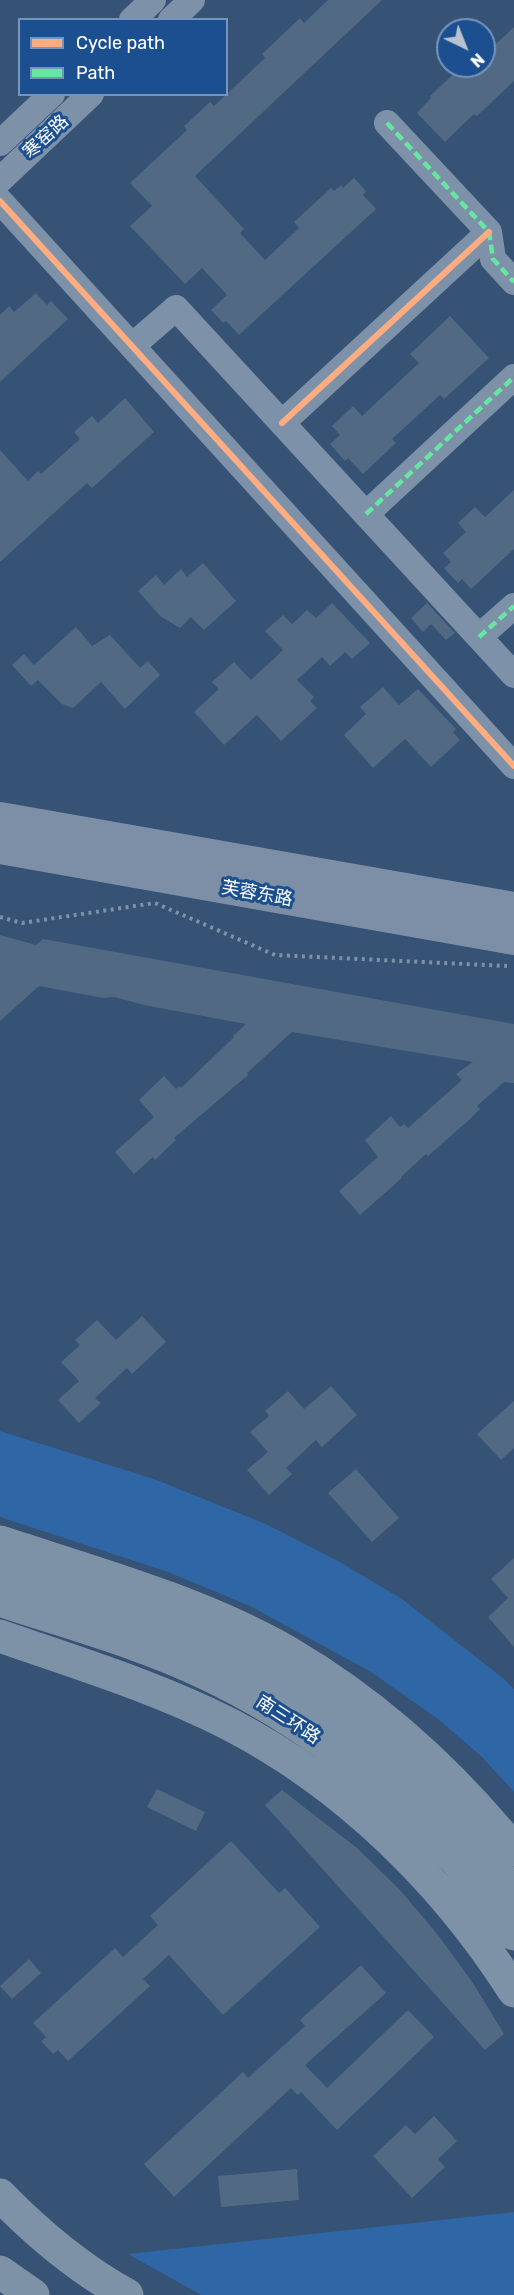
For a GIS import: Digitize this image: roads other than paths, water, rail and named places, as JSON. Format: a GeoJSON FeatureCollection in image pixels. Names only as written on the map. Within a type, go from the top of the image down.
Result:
{"type":"FeatureCollection","features":[{"type":"Feature","properties":{"kind":"highway"},"geometry":{"type":"LineString","coordinates":[[0,1542],[150,1591],[239,1628],[288,1653],[343,1688],[391,1725],[471,1799],[514,1850]]}},
{"type":"Feature","properties":{"kind":"highway","name":"南三环路"},"geometry":{"type":"LineString","coordinates":[[0,1570],[137,1616],[191,1638],[290,1692],[342,1727],[392,1765],[438,1809],[514,1894]]}},
{"type":"Feature","properties":{"kind":"highway","name":"南三环路"},"geometry":{"type":"LineString","coordinates":[[0,1600],[115,1637],[205,1672],[249,1695],[296,1724],[380,1786],[417,1820],[456,1860],[514,1934]]}},
{"type":"Feature","properties":{"kind":"highway"},"geometry":{"type":"LineString","coordinates":[[0,1636],[170,1697],[235,1728],[295,1764],[380,1830],[416,1866],[453,1906],[514,1991]]}},
{"type":"Feature","properties":{"kind":"highway"},"geometry":{"type":"LineString","coordinates":[[0,2195],[20,2215],[73,2259],[127,2295]]}},
{"type":"Feature","properties":{"kind":"highway"},"geometry":{"type":"LineString","coordinates":[[0,2272],[33,2295]]}},
{"type":"Feature","properties":{"kind":"main road","name":"芙蓉东路"},"geometry":{"type":"LineString","coordinates":[[0,818],[514,908]]}},
{"type":"Feature","properties":{"kind":"main road","name":"芙蓉东路"},"geometry":{"type":"LineString","coordinates":[[0,848],[514,939]]}},
{"type":"Feature","properties":{"kind":"street"},"geometry":{"type":"LineString","coordinates":[[134,18],[153,0]]}},
{"type":"Feature","properties":{"kind":"street"},"geometry":{"type":"LineString","coordinates":[[173,18],[192,0]]}},
{"type":"Feature","properties":{"kind":"street","name":"寒窑路"},"geometry":{"type":"LineString","coordinates":[[0,143],[50,96]]}},
{"type":"Feature","properties":{"kind":"street","name":"寒窑路"},"geometry":{"type":"LineString","coordinates":[[0,180],[89,96]]}},
{"type":"Feature","properties":{"kind":"street"},"geometry":{"type":"LineString","coordinates":[[387,123],[489,232],[493,258],[514,282]]}},
{"type":"Feature","properties":{"kind":"street"},"geometry":{"type":"LineString","coordinates":[[0,201],[514,766]]}},
{"type":"Feature","properties":{"kind":"street"},"geometry":{"type":"LineString","coordinates":[[282,423],[489,232]]}},
{"type":"Feature","properties":{"kind":"street"},"geometry":{"type":"LineString","coordinates":[[132,346],[176,308],[514,675]]}},
{"type":"Feature","properties":{"kind":"street"},"geometry":{"type":"LineString","coordinates":[[366,514],[514,377]]}},
{"type":"Feature","properties":{"kind":"street"},"geometry":{"type":"LineString","coordinates":[[479,637],[514,606]]}}]}
